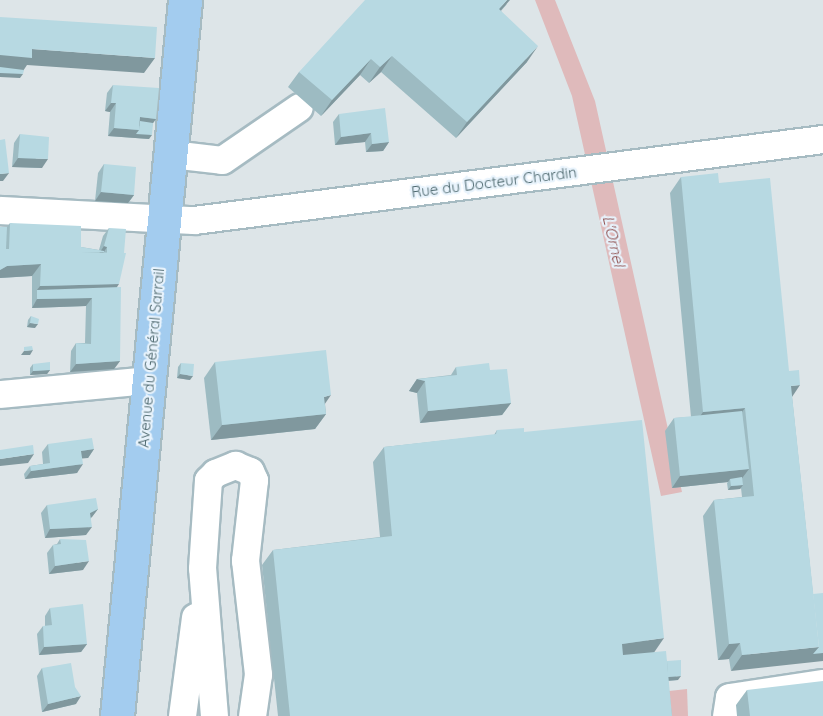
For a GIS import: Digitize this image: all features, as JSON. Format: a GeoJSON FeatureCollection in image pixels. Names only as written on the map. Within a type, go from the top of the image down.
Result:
{"type":"FeatureCollection","features":[{"type":"Feature","properties":{"kind":"main road","name":"Avenue du Général Sarrail"},"geometry":{"type":"LineString","coordinates":[[117,716],[185,0]]}},
{"type":"Feature","properties":{"kind":"street"},"geometry":{"type":"LineString","coordinates":[[171,154],[222,160],[299,107]]}},
{"type":"Feature","properties":{"kind":"street","name":"Rue du Docteur Chardin"},"geometry":{"type":"LineString","coordinates":[[0,210],[164,221],[823,139]]}},
{"type":"Feature","properties":{"kind":"street"},"geometry":{"type":"LineString","coordinates":[[0,394],[149,380]]}},
{"type":"Feature","properties":{"kind":"street"},"geometry":{"type":"LineString","coordinates":[[182,716],[202,568],[208,480],[215,473],[235,465],[250,471],[255,480],[244,560],[258,674],[252,716]]}},
{"type":"Feature","properties":{"kind":"street"},"geometry":{"type":"LineString","coordinates":[[202,568],[214,716]]}},
{"type":"Feature","properties":{"kind":"street"},"geometry":{"type":"LineString","coordinates":[[726,716],[729,697],[823,683]]}},
{"type":"Feature","properties":{"kind":"shaded area"},"geometry":{"type":"Polygon","coordinates":[[[0,0],[823,0],[823,716],[0,716],[0,0]]]}},
{"type":"Feature","properties":{"kind":"water","name":"L'Ornel"},"geometry":{"type":"Polygon","coordinates":[[[535,0],[555,0],[595,101],[682,492],[661,496],[572,96],[535,0]]]}},
{"type":"Feature","properties":{"kind":"water"},"geometry":{"type":"Polygon","coordinates":[[[687,689],[688,716],[670,716],[669,691],[687,689]]]}},
{"type":"Feature","properties":{"kind":"building"},"geometry":{"type":"Polygon","coordinates":[[[365,0],[507,0],[499,9],[538,46],[467,122],[392,56],[380,67],[371,59],[332,100],[299,72],[365,0]]]}},
{"type":"Feature","properties":{"kind":"building"},"geometry":{"type":"Polygon","coordinates":[[[0,17],[157,27],[155,58],[32,49],[32,58],[0,55],[0,17]]]}},
{"type":"Feature","properties":{"kind":"building"},"geometry":{"type":"Polygon","coordinates":[[[0,67],[24,70],[23,74],[0,73],[0,67]]]}},
{"type":"Feature","properties":{"kind":"building"},"geometry":{"type":"Polygon","coordinates":[[[113,85],[159,88],[156,119],[140,117],[139,130],[114,128],[116,103],[111,103],[113,85]]]}},
{"type":"Feature","properties":{"kind":"building"},"geometry":{"type":"Polygon","coordinates":[[[385,108],[389,142],[372,144],[371,133],[341,137],[339,114],[385,108]]]}},
{"type":"Feature","properties":{"kind":"building"},"geometry":{"type":"Polygon","coordinates":[[[140,121],[153,123],[152,135],[136,134],[140,121]]]}},
{"type":"Feature","properties":{"kind":"building"},"geometry":{"type":"Polygon","coordinates":[[[20,134],[49,137],[48,159],[18,158],[20,134]]]}},
{"type":"Feature","properties":{"kind":"building"},"geometry":{"type":"Polygon","coordinates":[[[5,139],[9,173],[0,174],[0,140],[5,139]]]}},
{"type":"Feature","properties":{"kind":"building"},"geometry":{"type":"Polygon","coordinates":[[[104,164],[136,167],[134,195],[101,192],[104,164]]]}},
{"type":"Feature","properties":{"kind":"building"},"geometry":{"type":"Polygon","coordinates":[[[718,173],[719,183],[770,178],[789,371],[799,370],[800,385],[791,386],[819,647],[742,655],[740,643],[729,644],[714,500],[754,496],[745,408],[703,412],[681,177],[718,173]]]}},
{"type":"Feature","properties":{"kind":"building"},"geometry":{"type":"Polygon","coordinates":[[[10,223],[81,226],[81,252],[126,253],[119,284],[40,286],[41,264],[7,266],[0,270],[0,249],[9,249],[10,223]]]}},
{"type":"Feature","properties":{"kind":"building"},"geometry":{"type":"Polygon","coordinates":[[[0,227],[7,227],[6,249],[0,249],[0,227]]]}},
{"type":"Feature","properties":{"kind":"building"},"geometry":{"type":"Polygon","coordinates":[[[109,228],[126,229],[124,253],[107,253],[107,247],[104,246],[109,228]]]}},
{"type":"Feature","properties":{"kind":"building"},"geometry":{"type":"Polygon","coordinates":[[[81,247],[104,251],[104,252],[81,252],[81,247]]]}},
{"type":"Feature","properties":{"kind":"building"},"geometry":{"type":"Polygon","coordinates":[[[121,287],[120,361],[76,364],[76,343],[91,344],[92,298],[37,299],[37,290],[121,287]]]}},
{"type":"Feature","properties":{"kind":"building"},"geometry":{"type":"Polygon","coordinates":[[[31,316],[39,319],[38,324],[30,323],[31,316]]]}},
{"type":"Feature","properties":{"kind":"building"},"geometry":{"type":"Polygon","coordinates":[[[32,346],[33,350],[24,351],[24,347],[32,346]]]}},
{"type":"Feature","properties":{"kind":"building"},"geometry":{"type":"Polygon","coordinates":[[[326,350],[331,395],[324,397],[326,414],[222,425],[215,362],[326,350]]]}},
{"type":"Feature","properties":{"kind":"building"},"geometry":{"type":"Polygon","coordinates":[[[50,362],[50,370],[33,371],[33,364],[50,362]]]}},
{"type":"Feature","properties":{"kind":"building"},"geometry":{"type":"Polygon","coordinates":[[[181,363],[194,364],[193,376],[180,374],[181,363]]]}},
{"type":"Feature","properties":{"kind":"building"},"geometry":{"type":"Polygon","coordinates":[[[489,363],[490,370],[507,369],[511,403],[428,411],[425,381],[417,379],[457,375],[456,367],[489,363]]]}},
{"type":"Feature","properties":{"kind":"building"},"geometry":{"type":"Polygon","coordinates":[[[742,411],[749,469],[680,476],[674,418],[742,411]]]}},
{"type":"Feature","properties":{"kind":"building"},"geometry":{"type":"Polygon","coordinates":[[[642,420],[664,638],[622,644],[623,655],[666,651],[672,716],[290,716],[273,550],[392,536],[384,447],[496,434],[497,430],[524,428],[524,432],[642,420]]]}},
{"type":"Feature","properties":{"kind":"building"},"geometry":{"type":"Polygon","coordinates":[[[92,438],[94,449],[81,451],[83,464],[31,471],[30,466],[50,463],[48,444],[92,438]]]}},
{"type":"Feature","properties":{"kind":"building"},"geometry":{"type":"Polygon","coordinates":[[[33,445],[34,454],[0,459],[0,450],[33,445]]]}},
{"type":"Feature","properties":{"kind":"building"},"geometry":{"type":"Polygon","coordinates":[[[742,477],[743,485],[731,486],[730,479],[742,477]]]}},
{"type":"Feature","properties":{"kind":"building"},"geometry":{"type":"Polygon","coordinates":[[[96,498],[98,509],[90,513],[92,527],[50,529],[47,505],[96,498]]]}},
{"type":"Feature","properties":{"kind":"building"},"geometry":{"type":"Polygon","coordinates":[[[60,539],[86,540],[89,561],[55,566],[53,545],[61,544],[60,539]]]}},
{"type":"Feature","properties":{"kind":"building"},"geometry":{"type":"Polygon","coordinates":[[[823,593],[823,653],[813,654],[819,647],[813,594],[823,593]]]}},
{"type":"Feature","properties":{"kind":"building"},"geometry":{"type":"Polygon","coordinates":[[[83,604],[87,644],[44,647],[43,626],[52,625],[50,608],[83,604]]]}},
{"type":"Feature","properties":{"kind":"building"},"geometry":{"type":"Polygon","coordinates":[[[681,660],[681,676],[668,677],[667,661],[681,660]]]}},
{"type":"Feature","properties":{"kind":"building"},"geometry":{"type":"Polygon","coordinates":[[[71,663],[75,687],[81,696],[48,704],[42,668],[71,663]]]}},
{"type":"Feature","properties":{"kind":"building"},"geometry":{"type":"Polygon","coordinates":[[[823,681],[823,716],[750,716],[747,690],[823,681]]]}}]}
